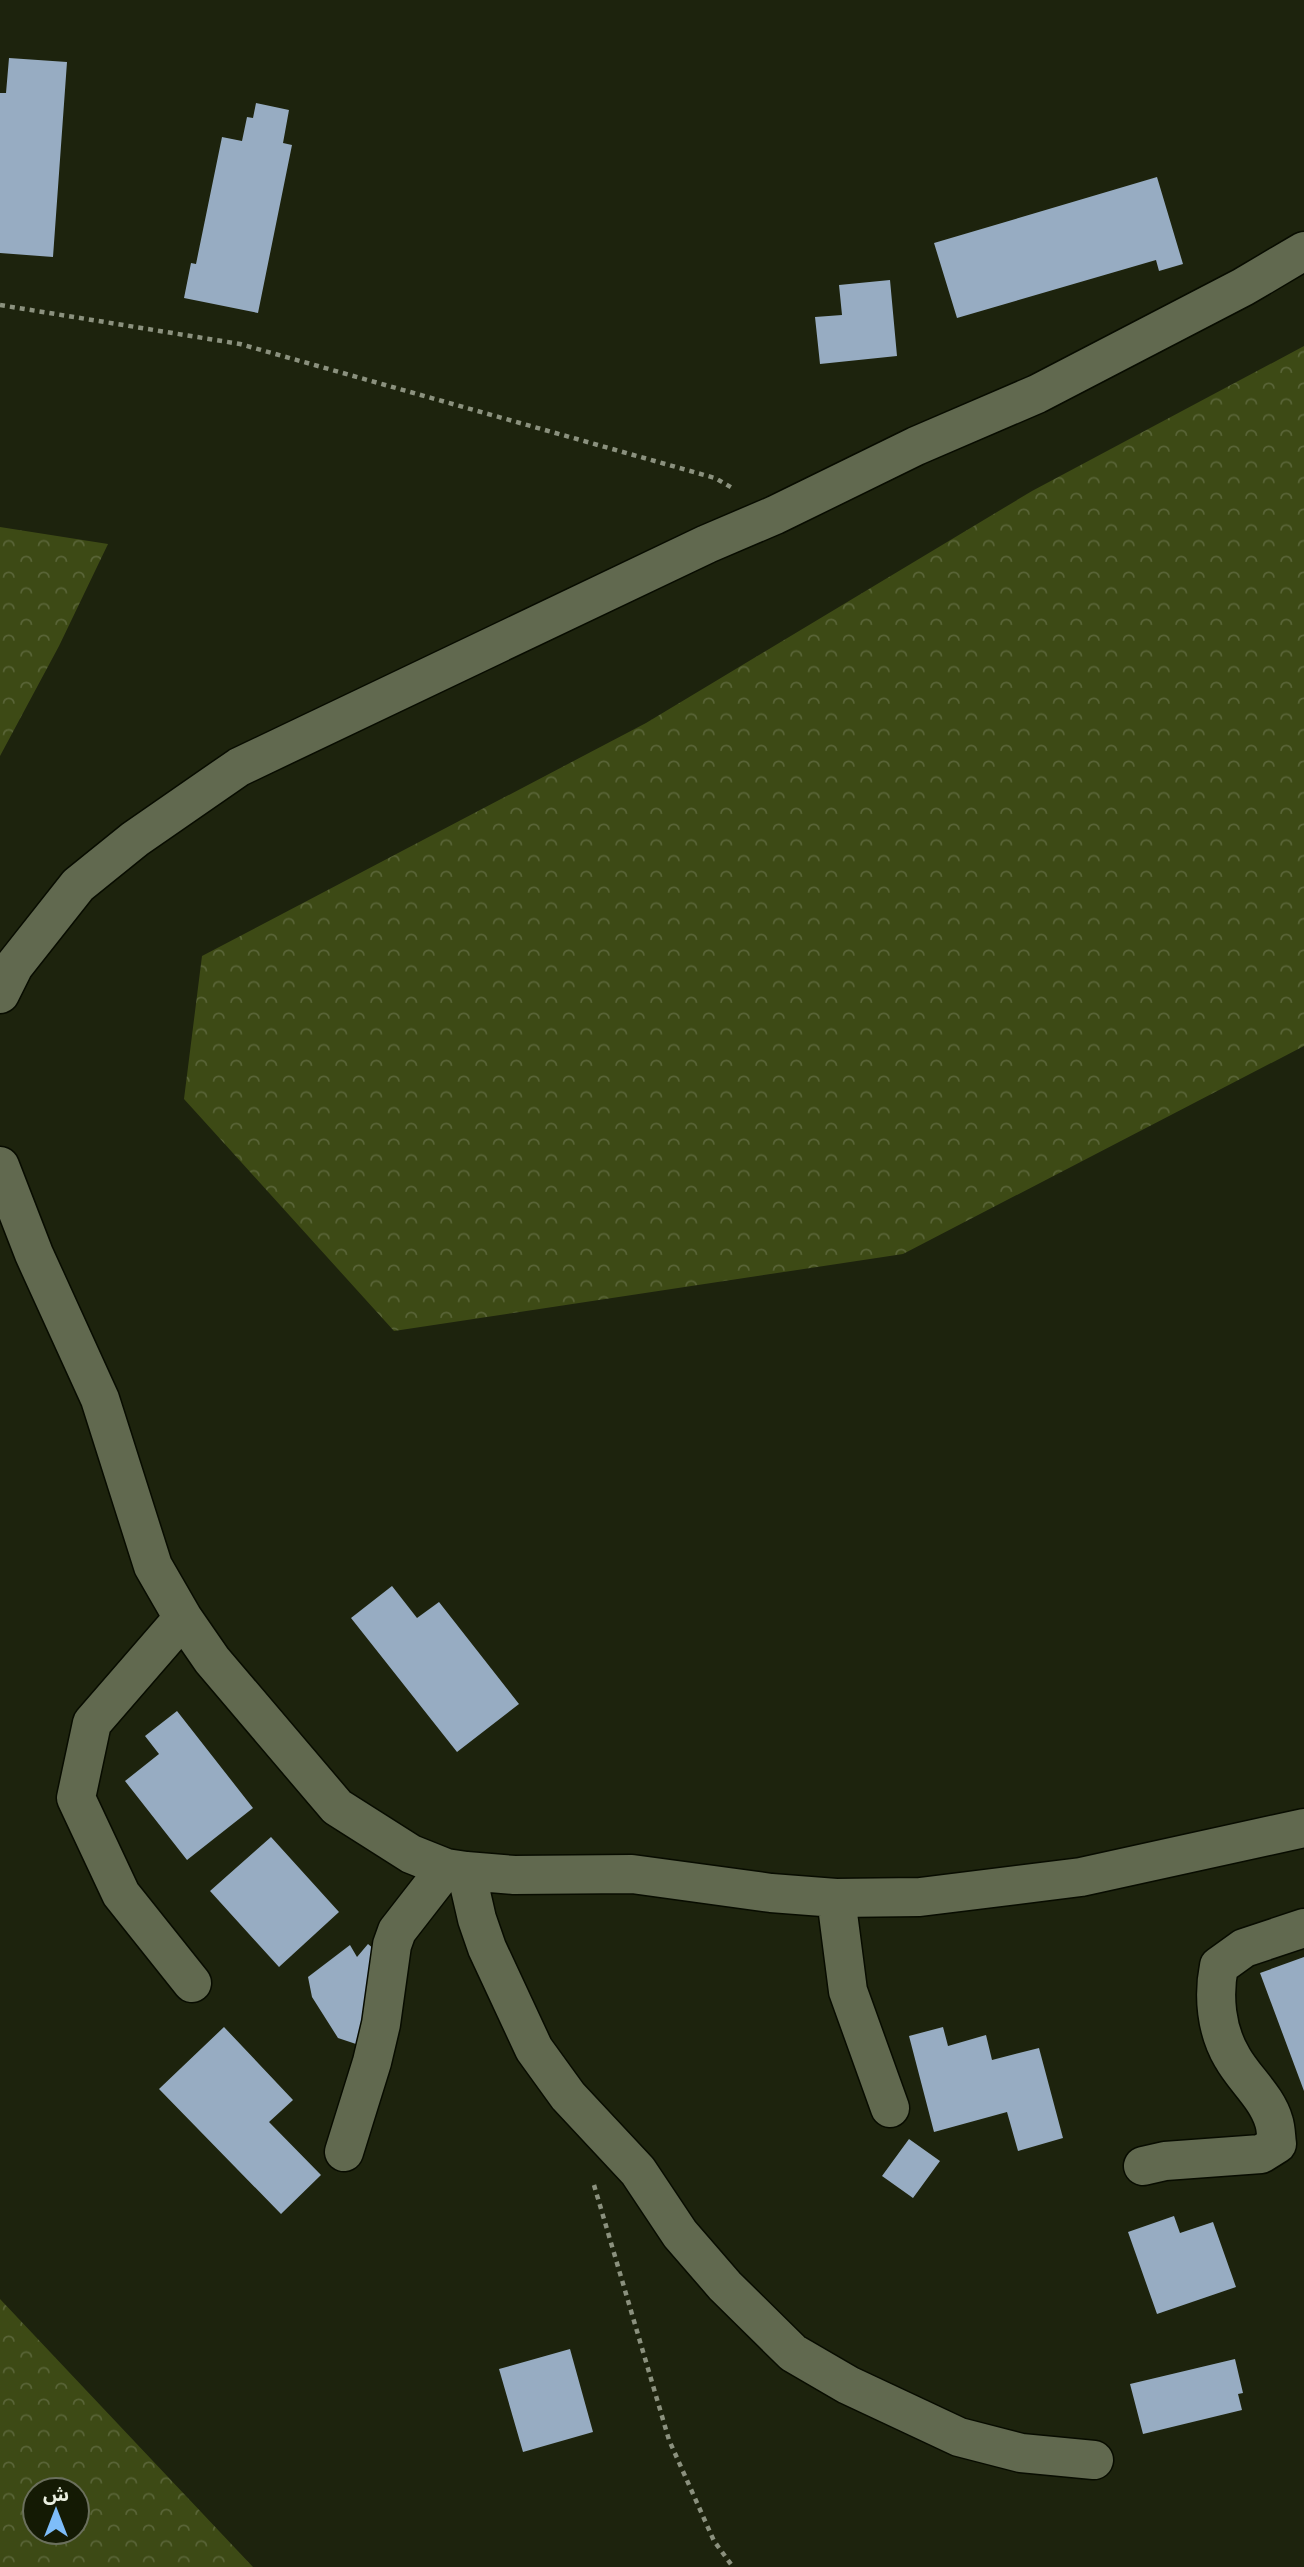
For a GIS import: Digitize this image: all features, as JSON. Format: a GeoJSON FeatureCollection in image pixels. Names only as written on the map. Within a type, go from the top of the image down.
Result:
{"type":"FeatureCollection","features":[{"type":"Feature","properties":{"kind":"street"},"geometry":{"type":"LineString","coordinates":[[0,994],[14,966],[78,885],[135,839],[239,767],[916,446],[1037,394],[1243,287],[1304,251]]}},
{"type":"Feature","properties":{"kind":"street"},"geometry":{"type":"LineString","coordinates":[[0,1166],[34,1254],[100,1399],[153,1566],[183,1618],[212,1660],[337,1807],[411,1854],[456,1870],[514,1875],[632,1874],[771,1893],[836,1898],[920,1897],[1081,1877],[1304,1828]]}},
{"type":"Feature","properties":{"kind":"street"},"geometry":{"type":"LineString","coordinates":[[183,1618],[92,1723],[76,1798],[121,1894],[192,1983]]}},
{"type":"Feature","properties":{"kind":"street"},"geometry":{"type":"LineString","coordinates":[[344,2152],[372,2062],[392,1945],[397,1931],[456,1870]]}},
{"type":"Feature","properties":{"kind":"street"},"geometry":{"type":"LineString","coordinates":[[456,1870],[487,1948],[534,2049],[568,2096],[638,2171],[680,2234],[725,2286],[793,2353],[848,2385],[960,2437],[1021,2453],[1094,2460]]}},
{"type":"Feature","properties":{"kind":"street"},"geometry":{"type":"LineString","coordinates":[[836,1898],[848,1992],[890,2108]]}},
{"type":"Feature","properties":{"kind":"street"},"geometry":{"type":"LineString","coordinates":[[1143,2166],[1165,2161],[1261,2154],[1277,2144],[1289,2124],[1274,2122],[1264,2102],[1231,2056],[1219,2021],[1214,1992],[1219,1966],[1227,1960],[1244,1948],[1304,1928]]}},
{"type":"Feature","properties":{"kind":"path"},"geometry":{"type":"LineString","coordinates":[[0,305],[240,344],[716,478],[775,515]]}},
{"type":"Feature","properties":{"kind":"path"},"geometry":{"type":"LineString","coordinates":[[591,2175],[669,2440],[714,2541],[733,2567]]}},
{"type":"Feature","properties":{"kind":"green space"},"geometry":{"type":"Polygon","coordinates":[[[1304,346],[1304,1046],[903,1254],[394,1331],[184,1099],[202,956],[646,723],[1032,491],[1304,346]]]}},
{"type":"Feature","properties":{"kind":"green space"},"geometry":{"type":"Polygon","coordinates":[[[0,527],[108,544],[59,646],[0,756],[0,527]]]}},
{"type":"Feature","properties":{"kind":"green space"},"geometry":{"type":"Polygon","coordinates":[[[0,2299],[253,2567],[0,2567],[0,2299]]]}},
{"type":"Feature","properties":{"kind":"building"},"geometry":{"type":"Polygon","coordinates":[[[9,58],[67,62],[53,257],[0,253],[0,93],[6,93],[9,58]]]}},
{"type":"Feature","properties":{"kind":"building"},"geometry":{"type":"Polygon","coordinates":[[[256,103],[289,110],[283,143],[292,145],[258,313],[184,298],[191,263],[196,264],[222,137],[242,141],[247,117],[253,118],[256,103]]]}},
{"type":"Feature","properties":{"kind":"building"},"geometry":{"type":"Polygon","coordinates":[[[1157,177],[1183,264],[1159,271],[1156,260],[957,318],[934,243],[1157,177]]]}},
{"type":"Feature","properties":{"kind":"building"},"geometry":{"type":"Polygon","coordinates":[[[890,280],[897,356],[820,364],[815,317],[842,315],[839,285],[890,280]]]}},
{"type":"Feature","properties":{"kind":"building"},"geometry":{"type":"Polygon","coordinates":[[[392,1586],[417,1618],[439,1602],[519,1704],[457,1752],[351,1618],[392,1586]]]}},
{"type":"Feature","properties":{"kind":"building"},"geometry":{"type":"Polygon","coordinates":[[[177,1711],[253,1808],[187,1860],[125,1781],[159,1754],[145,1736],[177,1711]]]}},
{"type":"Feature","properties":{"kind":"building"},"geometry":{"type":"Polygon","coordinates":[[[271,1837],[339,1912],[279,1967],[210,1891],[271,1837]]]}},
{"type":"Feature","properties":{"kind":"building"},"geometry":{"type":"Polygon","coordinates":[[[368,1944],[381,1955],[368,2048],[338,2038],[312,1997],[308,1977],[350,1945],[357,1957],[368,1944]]]}},
{"type":"Feature","properties":{"kind":"building"},"geometry":{"type":"Polygon","coordinates":[[[1304,1957],[1304,2091],[1260,1973],[1304,1957]]]}},
{"type":"Feature","properties":{"kind":"building"},"geometry":{"type":"Polygon","coordinates":[[[224,2027],[293,2100],[269,2122],[321,2175],[281,2214],[159,2089],[224,2027]]]}},
{"type":"Feature","properties":{"kind":"building"},"geometry":{"type":"Polygon","coordinates":[[[943,2027],[948,2046],[986,2035],[992,2060],[1039,2048],[1063,2138],[1018,2151],[1007,2112],[934,2132],[909,2036],[943,2027]]]}},
{"type":"Feature","properties":{"kind":"building"},"geometry":{"type":"Polygon","coordinates":[[[909,2139],[940,2161],[913,2198],[882,2176],[909,2139]]]}},
{"type":"Feature","properties":{"kind":"building"},"geometry":{"type":"Polygon","coordinates":[[[1174,2216],[1180,2233],[1213,2222],[1236,2287],[1157,2314],[1128,2232],[1174,2216]]]}},
{"type":"Feature","properties":{"kind":"building"},"geometry":{"type":"Polygon","coordinates":[[[570,2349],[593,2432],[523,2452],[499,2369],[570,2349]]]}},
{"type":"Feature","properties":{"kind":"building"},"geometry":{"type":"Polygon","coordinates":[[[1235,2359],[1243,2393],[1238,2394],[1242,2410],[1143,2434],[1130,2384],[1235,2359]]]}}]}
